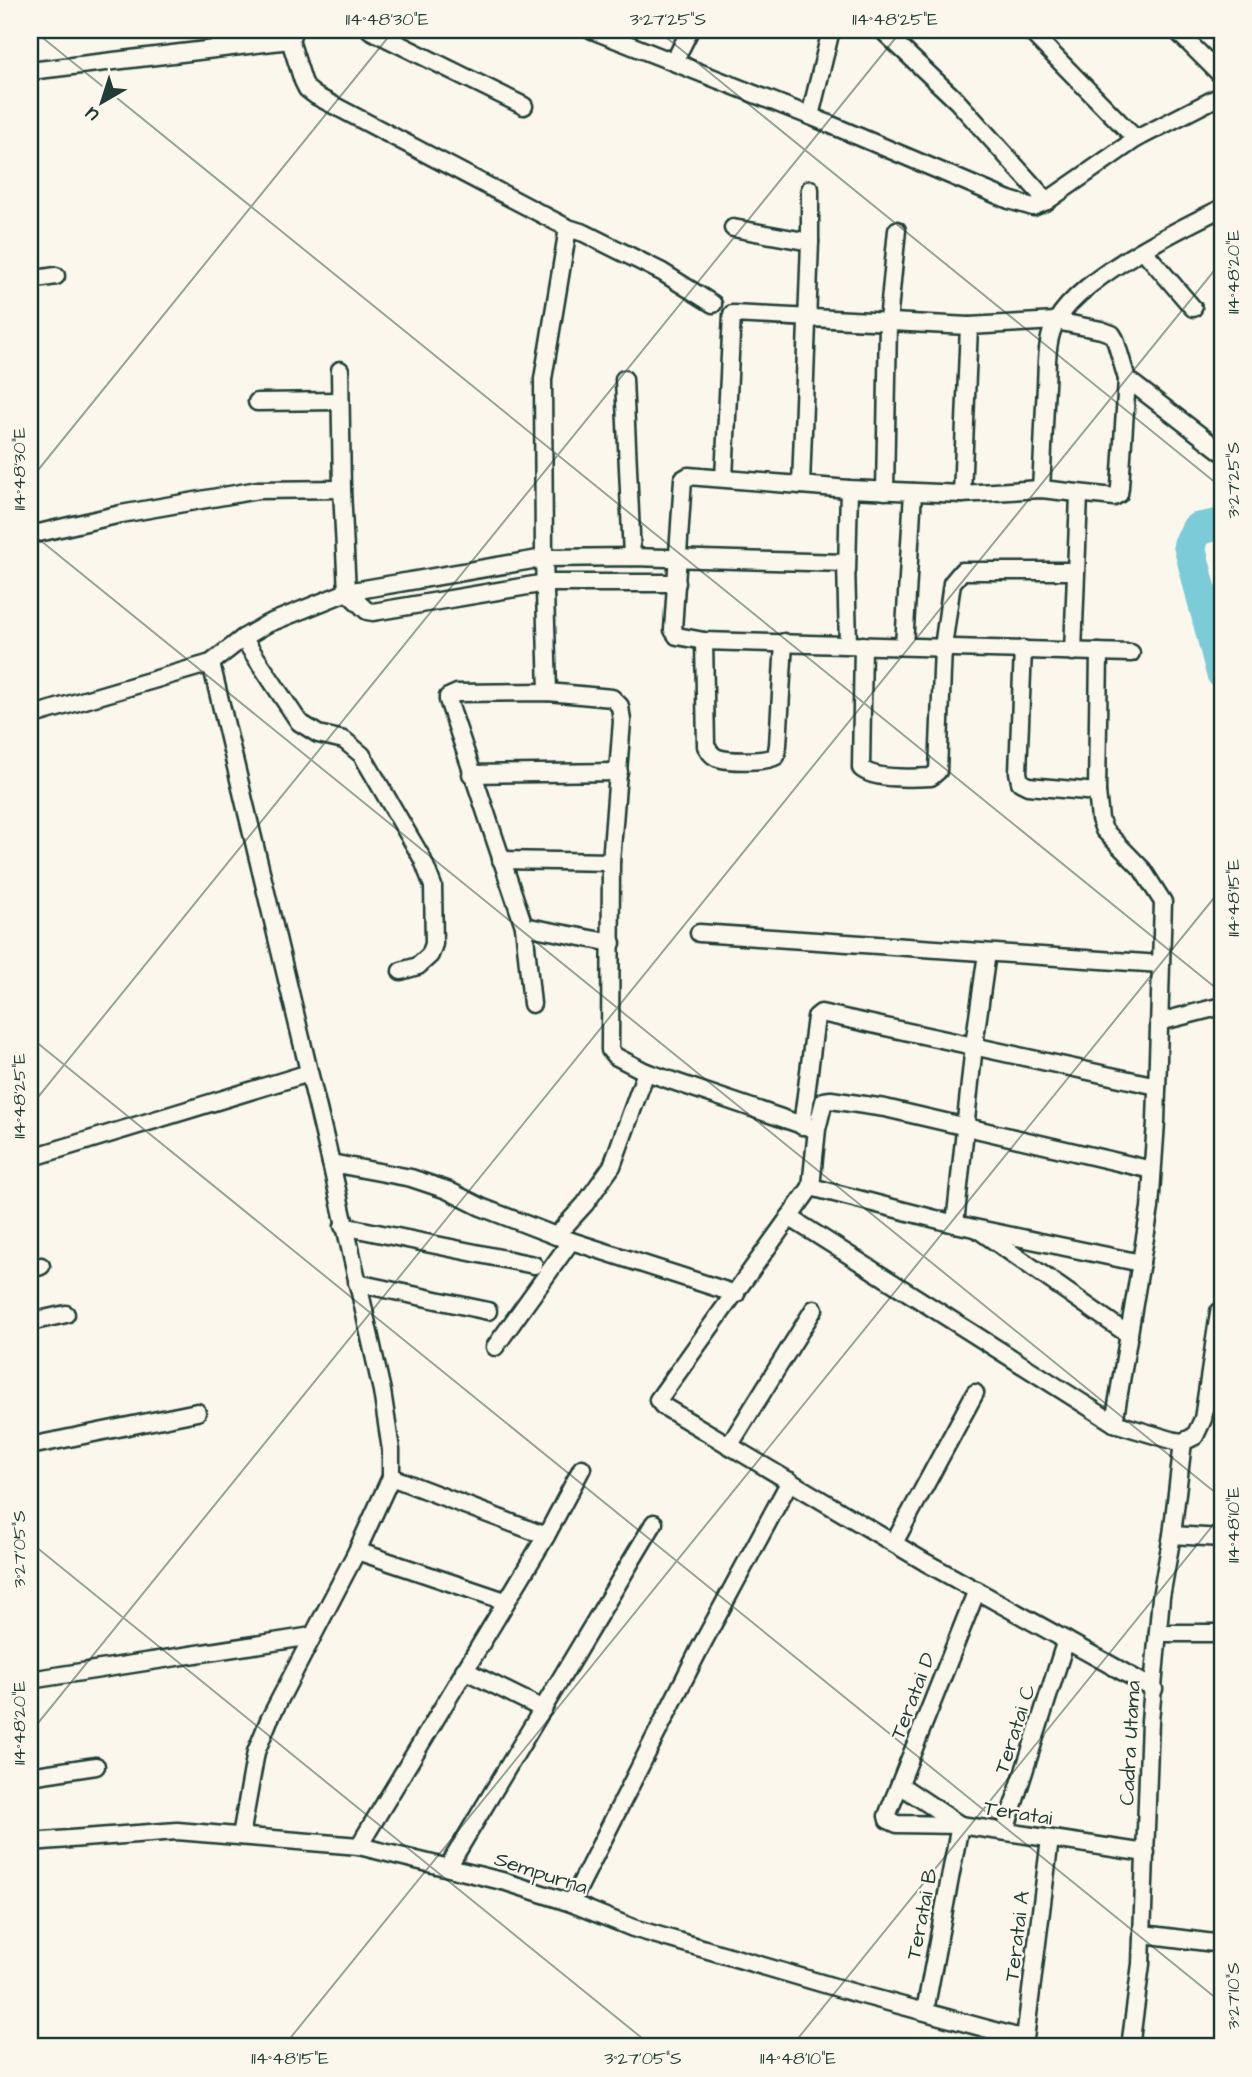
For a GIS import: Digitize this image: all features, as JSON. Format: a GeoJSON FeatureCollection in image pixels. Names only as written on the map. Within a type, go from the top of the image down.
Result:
{"type":"FeatureCollection","features":[{"type":"Feature","properties":{"kind":"street"},"geometry":{"type":"LineString","coordinates":[[370,30],[524,106]]}},
{"type":"Feature","properties":{"kind":"street"},"geometry":{"type":"LineString","coordinates":[[592,30],[1033,207],[1047,201],[1136,139],[1222,95]]}},
{"type":"Feature","properties":{"kind":"street"},"geometry":{"type":"LineString","coordinates":[[674,62],[690,30]]}},
{"type":"Feature","properties":{"kind":"street"},"geometry":{"type":"LineString","coordinates":[[810,116],[831,30]]}},
{"type":"Feature","properties":{"kind":"street"},"geometry":{"type":"LineString","coordinates":[[882,30],[957,101],[1047,201]]}},
{"type":"Feature","properties":{"kind":"street"},"geometry":{"type":"LineString","coordinates":[[1030,30],[1136,139]]}},
{"type":"Feature","properties":{"kind":"street"},"geometry":{"type":"LineString","coordinates":[[1176,30],[1222,76]]}},
{"type":"Feature","properties":{"kind":"street"},"geometry":{"type":"LineString","coordinates":[[30,71],[293,35],[307,89],[568,228],[584,233],[662,272],[713,304]]}},
{"type":"Feature","properties":{"kind":"street"},"geometry":{"type":"LineString","coordinates":[[801,485],[810,189]]}},
{"type":"Feature","properties":{"kind":"street"},"geometry":{"type":"LineString","coordinates":[[1041,489],[1048,356],[1052,329],[1056,321],[1073,300],[1101,276],[1189,223],[1222,208]]}},
{"type":"Feature","properties":{"kind":"street"},"geometry":{"type":"LineString","coordinates":[[548,692],[543,379],[568,228]]}},
{"type":"Feature","properties":{"kind":"street"},"geometry":{"type":"LineString","coordinates":[[733,229],[810,242]]}},
{"type":"Feature","properties":{"kind":"street"},"geometry":{"type":"LineString","coordinates":[[886,491],[888,322],[897,230]]}},
{"type":"Feature","properties":{"kind":"street"},"geometry":{"type":"LineString","coordinates":[[1144,251],[1192,308]]}},
{"type":"Feature","properties":{"kind":"street"},"geometry":{"type":"LineString","coordinates":[[30,280],[55,276]]}},
{"type":"Feature","properties":{"kind":"street"},"geometry":{"type":"LineString","coordinates":[[724,478],[732,314],[969,326],[1056,321],[1112,334],[1119,348],[1127,379],[1118,494],[1109,497],[1041,489],[962,494],[886,491],[688,476],[683,479],[681,495],[673,630],[677,636],[704,642],[1130,653]]}},
{"type":"Feature","properties":{"kind":"street"},"geometry":{"type":"LineString","coordinates":[[962,494],[969,326]]}},
{"type":"Feature","properties":{"kind":"street"},"geometry":{"type":"LineString","coordinates":[[340,370],[347,592],[367,611],[546,583],[677,583]]}},
{"type":"Feature","properties":{"kind":"street"},"geometry":{"type":"LineString","coordinates":[[624,379],[632,557]]}},
{"type":"Feature","properties":{"kind":"street"},"geometry":{"type":"LineString","coordinates":[[1127,379],[1222,452]]}},
{"type":"Feature","properties":{"kind":"street"},"geometry":{"type":"LineString","coordinates":[[257,402],[340,401]]}},
{"type":"Feature","properties":{"kind":"street"},"geometry":{"type":"LineString","coordinates":[[30,535],[121,514],[244,492],[342,489]]}},
{"type":"Feature","properties":{"kind":"street"},"geometry":{"type":"LineString","coordinates":[[847,578],[849,489]]}},
{"type":"Feature","properties":{"kind":"street"},"geometry":{"type":"LineString","coordinates":[[904,646],[913,492]]}},
{"type":"Feature","properties":{"kind":"street"},"geometry":{"type":"LineString","coordinates":[[1073,652],[1079,495]]}},
{"type":"Feature","properties":{"kind":"street"},"geometry":{"type":"LineString","coordinates":[[30,716],[211,663],[243,638],[267,624],[347,592],[544,558],[632,557],[846,563],[856,644],[861,768],[866,773],[910,778],[931,777],[938,771],[943,647],[951,583],[962,571],[1076,571]]}},
{"type":"Feature","properties":{"kind":"street"},"geometry":{"type":"LineString","coordinates":[[243,638],[299,722],[318,734],[344,740],[362,755],[422,858],[433,886],[434,944],[430,955],[418,966],[401,971]]}},
{"type":"Feature","properties":{"kind":"street"},"geometry":{"type":"LineString","coordinates":[[704,642],[706,746],[709,752],[719,758],[767,761],[776,756],[778,745],[784,642]]}},
{"type":"Feature","properties":{"kind":"street"},"geometry":{"type":"LineString","coordinates":[[1023,649],[1018,772],[1020,782],[1028,786],[1097,792]]}},
{"type":"Feature","properties":{"kind":"street"},"geometry":{"type":"LineString","coordinates":[[1099,652],[1097,792],[1100,819],[1104,830],[1142,869],[1163,902],[1150,1208],[1114,1423]]}},
{"type":"Feature","properties":{"kind":"street"},"geometry":{"type":"LineString","coordinates":[[211,663],[331,1163],[382,1391],[391,1450],[391,1477],[357,1551],[269,1720],[256,1752],[241,1836]]}},
{"type":"Feature","properties":{"kind":"street"},"geometry":{"type":"LineString","coordinates":[[532,1004],[524,926],[471,774],[448,697],[457,693],[548,692],[612,698],[616,701],[622,721],[611,862],[610,1050],[615,1056],[646,1072],[810,1128]]}},
{"type":"Feature","properties":{"kind":"street"},"geometry":{"type":"LineString","coordinates":[[471,774],[619,772]]}},
{"type":"Feature","properties":{"kind":"street"},"geometry":{"type":"LineString","coordinates":[[501,860],[611,862]]}},
{"type":"Feature","properties":{"kind":"street"},"geometry":{"type":"LineString","coordinates":[[524,926],[612,943]]}},
{"type":"Feature","properties":{"kind":"street"},"geometry":{"type":"LineString","coordinates":[[699,933],[1161,964]]}},
{"type":"Feature","properties":{"kind":"street"},"geometry":{"type":"LineString","coordinates":[[955,1224],[974,1045],[987,953]]}},
{"type":"Feature","properties":{"kind":"street"},"geometry":{"type":"LineString","coordinates":[[1159,1022],[1222,1006]]}},
{"type":"Feature","properties":{"kind":"street"},"geometry":{"type":"LineString","coordinates":[[1154,1689],[894,1543],[729,1446],[663,1406],[658,1400],[811,1187],[810,1128],[818,1014],[827,1013],[1157,1086]]}},
{"type":"Feature","properties":{"kind":"street"},"geometry":{"type":"LineString","coordinates":[[495,1347],[584,1204],[611,1166],[631,1119],[646,1072]]}},
{"type":"Feature","properties":{"kind":"street"},"geometry":{"type":"LineString","coordinates":[[30,1157],[309,1073]]}},
{"type":"Feature","properties":{"kind":"street"},"geometry":{"type":"LineString","coordinates":[[810,1128],[824,1101],[831,1100],[885,1108],[966,1129],[1152,1170]]}},
{"type":"Feature","properties":{"kind":"street"},"geometry":{"type":"LineString","coordinates":[[331,1163],[423,1182],[564,1238],[736,1294]]}},
{"type":"Feature","properties":{"kind":"street"},"geometry":{"type":"LineString","coordinates":[[811,1187],[955,1224],[1141,1263]]}},
{"type":"Feature","properties":{"kind":"street"},"geometry":{"type":"LineString","coordinates":[[789,1217],[1114,1423],[1183,1442],[1198,1432],[1203,1419],[1219,1312]]}},
{"type":"Feature","properties":{"kind":"street"},"geometry":{"type":"LineString","coordinates":[[343,1226],[534,1265]]}},
{"type":"Feature","properties":{"kind":"street"},"geometry":{"type":"LineString","coordinates":[[972,1226],[1129,1335]]}},
{"type":"Feature","properties":{"kind":"street"},"geometry":{"type":"LineString","coordinates":[[357,1283],[488,1311]]}},
{"type":"Feature","properties":{"kind":"street"},"geometry":{"type":"LineString","coordinates":[[729,1446],[814,1308]]}},
{"type":"Feature","properties":{"kind":"street"},"geometry":{"type":"LineString","coordinates":[[30,1322],[66,1314]]}},
{"type":"Feature","properties":{"kind":"street"},"geometry":{"type":"LineString","coordinates":[[894,1543],[975,1394]]}},
{"type":"Feature","properties":{"kind":"street"},"geometry":{"type":"LineString","coordinates":[[30,1446],[197,1412]]}},
{"type":"Feature","properties":{"kind":"street","name":"Cadra Utama"},"geometry":{"type":"LineString","coordinates":[[1130,2047],[1141,1965],[1147,1771],[1161,1597],[1172,1535],[1183,1442]]}},
{"type":"Feature","properties":{"kind":"street"},"geometry":{"type":"LineString","coordinates":[[359,1846],[545,1536],[582,1468]]}},
{"type":"Feature","properties":{"kind":"street"},"geometry":{"type":"LineString","coordinates":[[391,1477],[545,1536]]}},
{"type":"Feature","properties":{"kind":"street"},"geometry":{"type":"LineString","coordinates":[[572,1903],[699,1650],[790,1481]]}},
{"type":"Feature","properties":{"kind":"street"},"geometry":{"type":"LineString","coordinates":[[448,1867],[653,1523]]}},
{"type":"Feature","properties":{"kind":"street"},"geometry":{"type":"LineString","coordinates":[[1172,1535],[1222,1538]]}},
{"type":"Feature","properties":{"kind":"street"},"geometry":{"type":"LineString","coordinates":[[357,1551],[505,1601]]}},
{"type":"Feature","properties":{"kind":"street","name":"Teratai D"},"geometry":{"type":"LineString","coordinates":[[887,1815],[977,1590]]}},
{"type":"Feature","properties":{"kind":"street"},"geometry":{"type":"LineString","coordinates":[[1158,1633],[1222,1633]]}},
{"type":"Feature","properties":{"kind":"street"},"geometry":{"type":"LineString","coordinates":[[30,1680],[312,1636]]}},
{"type":"Feature","properties":{"kind":"street","name":"Teratai C"},"geometry":{"type":"LineString","coordinates":[[1005,1831],[1066,1640]]}},
{"type":"Feature","properties":{"kind":"street"},"geometry":{"type":"LineString","coordinates":[[464,1670],[543,1710]]}},
{"type":"Feature","properties":{"kind":"street"},"geometry":{"type":"LineString","coordinates":[[30,1776],[96,1766]]}},
{"type":"Feature","properties":{"kind":"street"},"geometry":{"type":"LineString","coordinates":[[900,1785],[960,1825]]}},
{"type":"Feature","properties":{"kind":"street","name":"Teratai"},"geometry":{"type":"LineString","coordinates":[[887,1815],[890,1822],[897,1824],[960,1825],[1146,1853]]}},
{"type":"Feature","properties":{"kind":"street","name":"Teratai B"},"geometry":{"type":"LineString","coordinates":[[925,2011],[960,1825]]}},
{"type":"Feature","properties":{"kind":"street","name":"Sempurna"},"geometry":{"type":"LineString","coordinates":[[30,1842],[177,1831],[359,1846],[506,1882],[572,1903],[633,1928],[1025,2039]]}},
{"type":"Feature","properties":{"kind":"street","name":"Teratai A"},"geometry":{"type":"LineString","coordinates":[[1025,2039],[1050,1839]]}},
{"type":"Feature","properties":{"kind":"street"},"geometry":{"type":"LineString","coordinates":[[1143,1934],[1222,1944]]}},
{"type":"Feature","properties":{"kind":"waterway"},"geometry":{"type":"LineString","coordinates":[[1222,524],[1197,529],[1189,545],[1222,673]]}}]}
